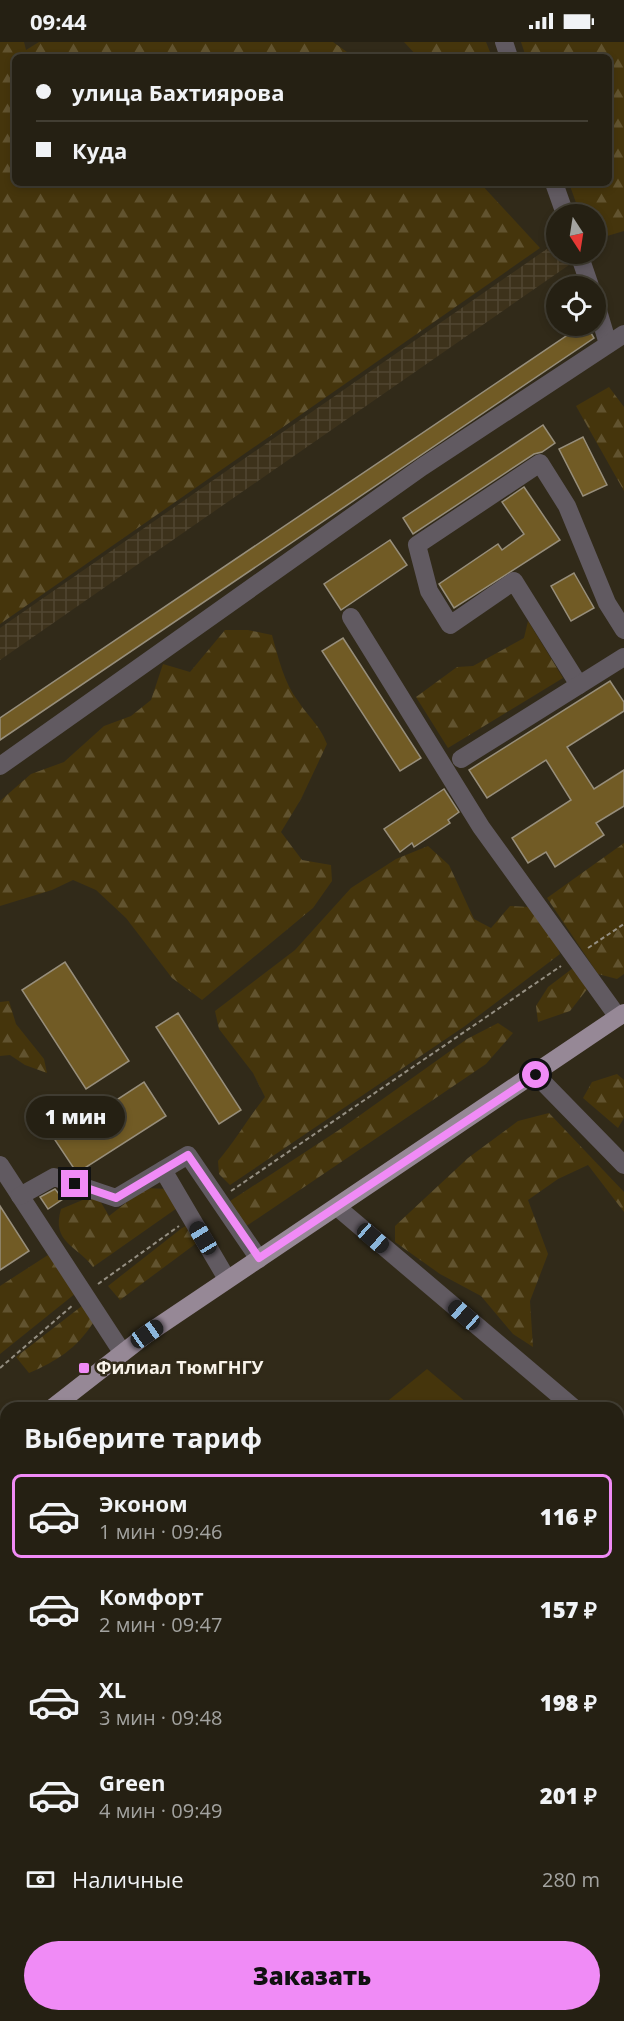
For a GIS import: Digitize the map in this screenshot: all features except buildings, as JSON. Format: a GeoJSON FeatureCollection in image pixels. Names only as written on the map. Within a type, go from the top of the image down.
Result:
{"type":"FeatureCollection","features":[{"type":"Feature","properties":{"kind":"main road"},"geometry":{"type":"LineString","coordinates":[[59,1402],[122,1352],[227,1279],[536,1075],[621,1015]]}},
{"type":"Feature","properties":{"kind":"street"},"geometry":{"type":"LineString","coordinates":[[555,186],[561,204]]}},
{"type":"Feature","properties":{"kind":"street"},"geometry":{"type":"LineString","coordinates":[[0,765],[422,467],[624,334]]}},
{"type":"Feature","properties":{"kind":"street"},"geometry":{"type":"LineString","coordinates":[[606,336],[608,344]]}},
{"type":"Feature","properties":{"kind":"street"},"geometry":{"type":"LineString","coordinates":[[579,685],[514,581],[450,625],[429,591],[417,545],[540,463],[567,506],[607,603],[624,630]]}},
{"type":"Feature","properties":{"kind":"street"},"geometry":{"type":"LineString","coordinates":[[351,617],[481,827],[575,957],[621,1015]]}},
{"type":"Feature","properties":{"kind":"street"},"geometry":{"type":"LineString","coordinates":[[461,759],[624,657]]}},
{"type":"Feature","properties":{"kind":"street"},"geometry":{"type":"LineString","coordinates":[[536,1075],[624,1165]]}},
{"type":"Feature","properties":{"kind":"street"},"geometry":{"type":"LineString","coordinates":[[20,1196],[54,1177],[116,1198],[188,1155],[259,1258]]}},
{"type":"Feature","properties":{"kind":"street"},"geometry":{"type":"LineString","coordinates":[[0,1166],[122,1352]]}},
{"type":"Feature","properties":{"kind":"street"},"geometry":{"type":"LineString","coordinates":[[163,1170],[227,1279]]}},
{"type":"Feature","properties":{"kind":"street"},"geometry":{"type":"LineString","coordinates":[[336,1207],[567,1402]]}},
{"type":"Feature","properties":{"kind":"path"},"geometry":{"type":"LineString","coordinates":[[219,1199],[624,924]]}},
{"type":"Feature","properties":{"kind":"path"},"geometry":{"type":"LineString","coordinates":[[0,1368],[84,1294],[191,1218]]}},
{"type":"Feature","properties":{"kind":"shaded area"},"geometry":{"type":"Polygon","coordinates":[[[546,250],[546,264],[569,265],[553,276],[546,276],[546,281],[0,660],[0,628],[546,250]]]}},
{"type":"Feature","properties":{"kind":"green space"},"geometry":{"type":"Polygon","coordinates":[[[0,42],[24,42],[26,50],[39,42],[333,42],[350,54],[12,54],[12,186],[483,186],[540,248],[0,624],[0,42]]]}},
{"type":"Feature","properties":{"kind":"green space"},"geometry":{"type":"Polygon","coordinates":[[[404,42],[486,42],[491,54],[415,54],[404,42]]]}},
{"type":"Feature","properties":{"kind":"green space"},"geometry":{"type":"Polygon","coordinates":[[[521,42],[624,42],[624,231],[607,236],[606,204],[576,204],[570,186],[612,186],[612,54],[525,54],[521,42]]]}},
{"type":"Feature","properties":{"kind":"green space"},"geometry":{"type":"Polygon","coordinates":[[[609,387],[624,407],[624,491],[576,406],[609,387]]]}},
{"type":"Feature","properties":{"kind":"green space"},"geometry":{"type":"Polygon","coordinates":[[[528,621],[563,678],[448,748],[416,697],[457,667],[473,666],[524,638],[528,621]]]}},
{"type":"Feature","properties":{"kind":"green space"},"geometry":{"type":"Polygon","coordinates":[[[225,630],[248,630],[272,635],[282,670],[293,694],[321,731],[327,744],[301,799],[281,832],[302,860],[331,865],[332,881],[313,908],[202,1000],[172,978],[126,918],[96,890],[73,880],[52,890],[0,906],[0,801],[31,774],[64,762],[104,726],[131,716],[151,700],[163,664],[190,672],[225,630]]]}},
{"type":"Feature","properties":{"kind":"green space"},"geometry":{"type":"Polygon","coordinates":[[[624,843],[624,974],[617,979],[598,974],[547,898],[624,843]]]}},
{"type":"Feature","properties":{"kind":"green space"},"geometry":{"type":"Polygon","coordinates":[[[428,846],[449,865],[474,919],[491,928],[510,906],[529,907],[552,929],[560,954],[465,1026],[230,1185],[219,1174],[218,1161],[265,1097],[253,1073],[219,1029],[215,1011],[295,950],[351,888],[396,859],[428,846]]]}},
{"type":"Feature","properties":{"kind":"green space"},"geometry":{"type":"Polygon","coordinates":[[[577,965],[592,983],[570,1011],[538,1022],[536,1006],[548,987],[577,965]]]}},
{"type":"Feature","properties":{"kind":"green space"},"geometry":{"type":"Polygon","coordinates":[[[9,1001],[16,1024],[44,1059],[47,1073],[25,1065],[10,1055],[0,1056],[0,1002],[9,1001]]]}},
{"type":"Feature","properties":{"kind":"green space"},"geometry":{"type":"Polygon","coordinates":[[[498,1023],[513,1033],[486,1064],[245,1227],[227,1203],[342,1128],[467,1039],[498,1023]]]}},
{"type":"Feature","properties":{"kind":"green space"},"geometry":{"type":"Polygon","coordinates":[[[617,1074],[624,1080],[624,1118],[618,1128],[583,1098],[592,1082],[617,1074]]]}},
{"type":"Feature","properties":{"kind":"green space"},"geometry":{"type":"Polygon","coordinates":[[[549,1113],[624,1192],[624,1212],[588,1165],[558,1179],[528,1200],[548,1254],[530,1301],[533,1347],[513,1334],[481,1296],[440,1274],[395,1242],[395,1226],[468,1158],[518,1121],[549,1113]]]}},
{"type":"Feature","properties":{"kind":"green space"},"geometry":{"type":"Polygon","coordinates":[[[145,1188],[168,1189],[180,1206],[93,1267],[63,1236],[59,1220],[61,1209],[85,1199],[99,1199],[109,1216],[145,1188]]]}},
{"type":"Feature","properties":{"kind":"green space"},"geometry":{"type":"Polygon","coordinates":[[[193,1223],[198,1242],[120,1300],[108,1286],[182,1228],[193,1223]]]}},
{"type":"Feature","properties":{"kind":"green space"},"geometry":{"type":"Polygon","coordinates":[[[48,1255],[76,1293],[0,1354],[0,1286],[48,1255]]]}},
{"type":"Feature","properties":{"kind":"green space"},"geometry":{"type":"Polygon","coordinates":[[[87,1302],[93,1323],[87,1332],[66,1353],[29,1373],[16,1357],[87,1302]]]}},
{"type":"Feature","properties":{"kind":"green space"},"geometry":{"type":"Polygon","coordinates":[[[427,1369],[466,1402],[386,1402],[427,1369]]]}},
{"type":"Feature","properties":{"kind":"place","name":"Филиал ТюмГНГУ"},"geometry":{"type":"Point","coordinates":[84,1368]}},
{"type":"Feature","properties":{"kind":"route"},"geometry":{"type":"LineString","coordinates":[[75,1184],[116,1198],[188,1155],[259,1258],[536,1075]]}}]}
